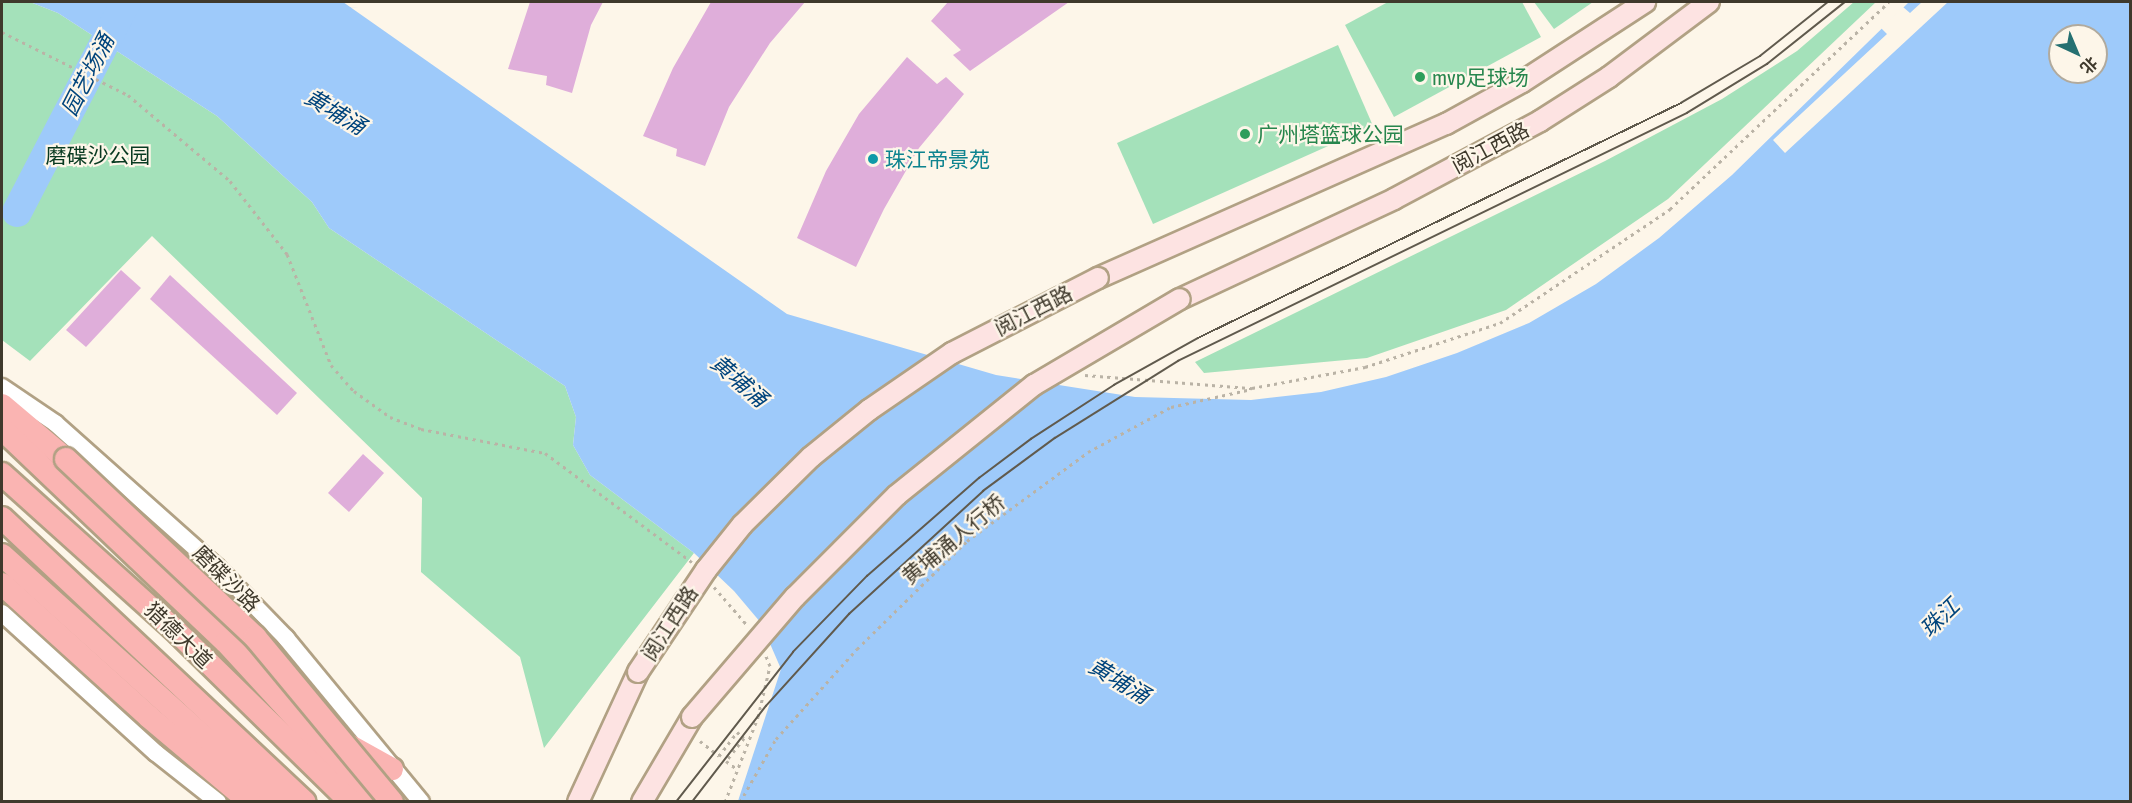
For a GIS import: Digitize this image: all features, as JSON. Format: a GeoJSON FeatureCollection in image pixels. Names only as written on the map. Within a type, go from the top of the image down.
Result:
{"type":"FeatureCollection","features":[{"type":"Feature","properties":{"kind":"highway"},"geometry":{"type":"LineString","coordinates":[[2,405],[66,459],[255,637],[392,801]]}},
{"type":"Feature","properties":{"kind":"highway"},"geometry":{"type":"LineString","coordinates":[[2,429],[175,592],[297,717],[373,801]]}},
{"type":"Feature","properties":{"kind":"highway","name":"猎德大道"},"geometry":{"type":"LineString","coordinates":[[2,474],[172,627],[351,801]]}},
{"type":"Feature","properties":{"kind":"highway","name":"猎德大道"},"geometry":{"type":"LineString","coordinates":[[2,518],[304,801]]}},
{"type":"Feature","properties":{"kind":"highway"},"geometry":{"type":"LineString","coordinates":[[2,555],[276,801]]}},
{"type":"Feature","properties":{"kind":"highway"},"geometry":{"type":"LineString","coordinates":[[2,584],[149,717],[251,801]]}},
{"type":"Feature","properties":{"kind":"highway"},"geometry":{"type":"LineString","coordinates":[[297,717],[392,769]]}},
{"type":"Feature","properties":{"kind":"highway"},"geometry":{"type":"LineString","coordinates":[[217,750],[251,801]]}},
{"type":"Feature","properties":{"kind":"main road","name":"阅江西路"},"geometry":{"type":"LineString","coordinates":[[578,801],[595,759],[638,672],[670,618],[742,525],[811,458],[869,410],[952,352],[1098,278],[1446,124],[1522,82],[1645,2]]}},
{"type":"Feature","properties":{"kind":"main road","name":"阅江西路"},"geometry":{"type":"LineString","coordinates":[[642,801],[692,717],[795,597],[897,495],[1034,385],[1180,299],[1394,199],[1540,121],[1628,65],[1709,2]]}},
{"type":"Feature","properties":{"kind":"main road"},"geometry":{"type":"LineString","coordinates":[[564,801],[595,759]]}},
{"type":"Feature","properties":{"kind":"street","name":"磨碟沙路"},"geometry":{"type":"LineString","coordinates":[[2,387],[55,423],[210,561],[286,638],[392,769],[421,801]]}},
{"type":"Feature","properties":{"kind":"street"},"geometry":{"type":"LineString","coordinates":[[2,614],[156,753],[218,801]]}},
{"type":"Feature","properties":{"kind":"path"},"geometry":{"type":"LineString","coordinates":[[1083,375],[1252,388],[1365,367],[1500,323],[1670,209],[1888,2]]}},
{"type":"Feature","properties":{"kind":"path"},"geometry":{"type":"LineString","coordinates":[[2,32],[128,95],[230,182],[287,254],[331,365],[354,392],[390,417],[421,429],[545,453],[699,570]]}},
{"type":"Feature","properties":{"kind":"path","name":"黄埔涌人行桥"},"geometry":{"type":"LineString","coordinates":[[740,801],[776,739],[857,649],[967,542],[1088,452],[1172,407],[1252,388]]}},
{"type":"Feature","properties":{"kind":"path"},"geometry":{"type":"LineString","coordinates":[[706,578],[750,628]]}},
{"type":"Feature","properties":{"kind":"path"},"geometry":{"type":"LineString","coordinates":[[724,801],[758,717],[770,666],[761,646]]}},
{"type":"Feature","properties":{"kind":"path"},"geometry":{"type":"LineString","coordinates":[[698,740],[719,756],[737,732],[744,738],[726,761],[737,770]]}},
{"type":"Feature","properties":{"kind":"green space","name":"磨碟沙公园"},"geometry":{"type":"Polygon","coordinates":[[[2,2],[30,2],[58,13],[217,116],[312,202],[329,228],[565,386],[576,417],[573,445],[590,475],[694,553],[544,748],[520,657],[421,572],[422,498],[152,236],[30,361],[2,340],[2,2]]]}},
{"type":"Feature","properties":{"kind":"green space","name":"mvp足球场"},"geometry":{"type":"Polygon","coordinates":[[[1388,2],[1522,2],[1541,37],[1394,117],[1345,25],[1388,2]]]}},
{"type":"Feature","properties":{"kind":"green space","name":"mvp足球场"},"geometry":{"type":"Polygon","coordinates":[[[1534,2],[1593,2],[1554,29],[1534,2]]]}},
{"type":"Feature","properties":{"kind":"green space"},"geometry":{"type":"Polygon","coordinates":[[[1854,2],[1876,2],[1668,199],[1506,310],[1367,358],[1204,373],[1195,362],[1605,161],[1722,99],[1797,51],[1854,2]]]}},
{"type":"Feature","properties":{"kind":"green space","name":"广州塔篮球公园"},"geometry":{"type":"Polygon","coordinates":[[[1338,45],[1373,126],[1153,224],[1117,143],[1338,45]]]}},
{"type":"Feature","properties":{"kind":"water"},"geometry":{"type":"Polygon","coordinates":[[[30,2],[343,2],[787,314],[996,375],[1135,397],[1251,400],[1321,392],[1386,377],[1457,353],[1529,323],[1596,284],[1659,238],[1732,175],[1909,2],[2130,2],[2130,801],[738,801],[781,669],[761,623],[734,591],[694,553],[590,475],[573,445],[576,417],[565,386],[329,228],[312,202],[217,116],[58,13],[30,2]]]}},
{"type":"Feature","properties":{"kind":"pier"},"geometry":{"type":"Polygon","coordinates":[[[1922,2],[1948,2],[1785,153],[1773,140],[1887,34],[1881,28],[1903,7],[1910,13],[1922,2]]]}},
{"type":"Feature","properties":{"kind":"building"},"geometry":{"type":"Polygon","coordinates":[[[530,2],[603,2],[591,25],[572,93],[546,85],[547,76],[508,69],[530,2]]]}},
{"type":"Feature","properties":{"kind":"building"},"geometry":{"type":"Polygon","coordinates":[[[711,2],[805,2],[770,43],[729,107],[705,166],[676,156],[677,149],[643,136],[673,68],[711,2]]]}},
{"type":"Feature","properties":{"kind":"building"},"geometry":{"type":"Polygon","coordinates":[[[948,2],[1069,2],[970,71],[953,55],[961,50],[931,21],[948,2]]]}},
{"type":"Feature","properties":{"kind":"building","name":"珠江帝景苑"},"geometry":{"type":"Polygon","coordinates":[[[907,57],[937,84],[946,77],[964,94],[919,148],[884,209],[856,267],[797,238],[826,171],[859,114],[907,57]]]}},
{"type":"Feature","properties":{"kind":"building"},"geometry":{"type":"Polygon","coordinates":[[[121,270],[141,288],[86,347],[66,330],[121,270]]]}},
{"type":"Feature","properties":{"kind":"building"},"geometry":{"type":"Polygon","coordinates":[[[170,275],[297,393],[277,415],[150,299],[170,275]]]}},
{"type":"Feature","properties":{"kind":"building"},"geometry":{"type":"Polygon","coordinates":[[[363,454],[384,473],[349,512],[328,493],[363,454]]]}},
{"type":"Feature","properties":{"kind":"waterway","name":"园艺场涌"},"geometry":{"type":"LineString","coordinates":[[17,212],[126,2]]}},
{"type":"Feature","properties":{"kind":"tram line"},"geometry":{"type":"LineString","coordinates":[[676,802],[793,652],[867,576],[979,478],[1031,439],[1114,385],[1198,338],[1681,103],[1760,56],[1828,2]]}},
{"type":"Feature","properties":{"kind":"tram line"},"geometry":{"type":"LineString","coordinates":[[692,802],[766,706],[849,614],[983,491],[1055,438],[1178,361],[1687,113],[1767,64],[1845,2]]}},
{"type":"Feature","properties":{"kind":"place","name":"mvp足球场"},"geometry":{"type":"Point","coordinates":[1420,77]}},
{"type":"Feature","properties":{"kind":"place","name":"广州塔篮球公园"},"geometry":{"type":"Point","coordinates":[1245,134]}},
{"type":"Feature","properties":{"kind":"place","name":"珠江帝景苑"},"geometry":{"type":"Point","coordinates":[873,159]}},
{"type":"Feature","properties":{"kind":"water label","name":"黄埔涌"},"geometry":{"type":"Point","coordinates":[335,112]}},
{"type":"Feature","properties":{"kind":"water label","name":"黄埔涌"},"geometry":{"type":"Point","coordinates":[739,381]}},
{"type":"Feature","properties":{"kind":"water label","name":"珠江"},"geometry":{"type":"Point","coordinates":[1940,618]}},
{"type":"Feature","properties":{"kind":"water label","name":"黄埔涌"},"geometry":{"type":"Point","coordinates":[1119,681]}}]}
